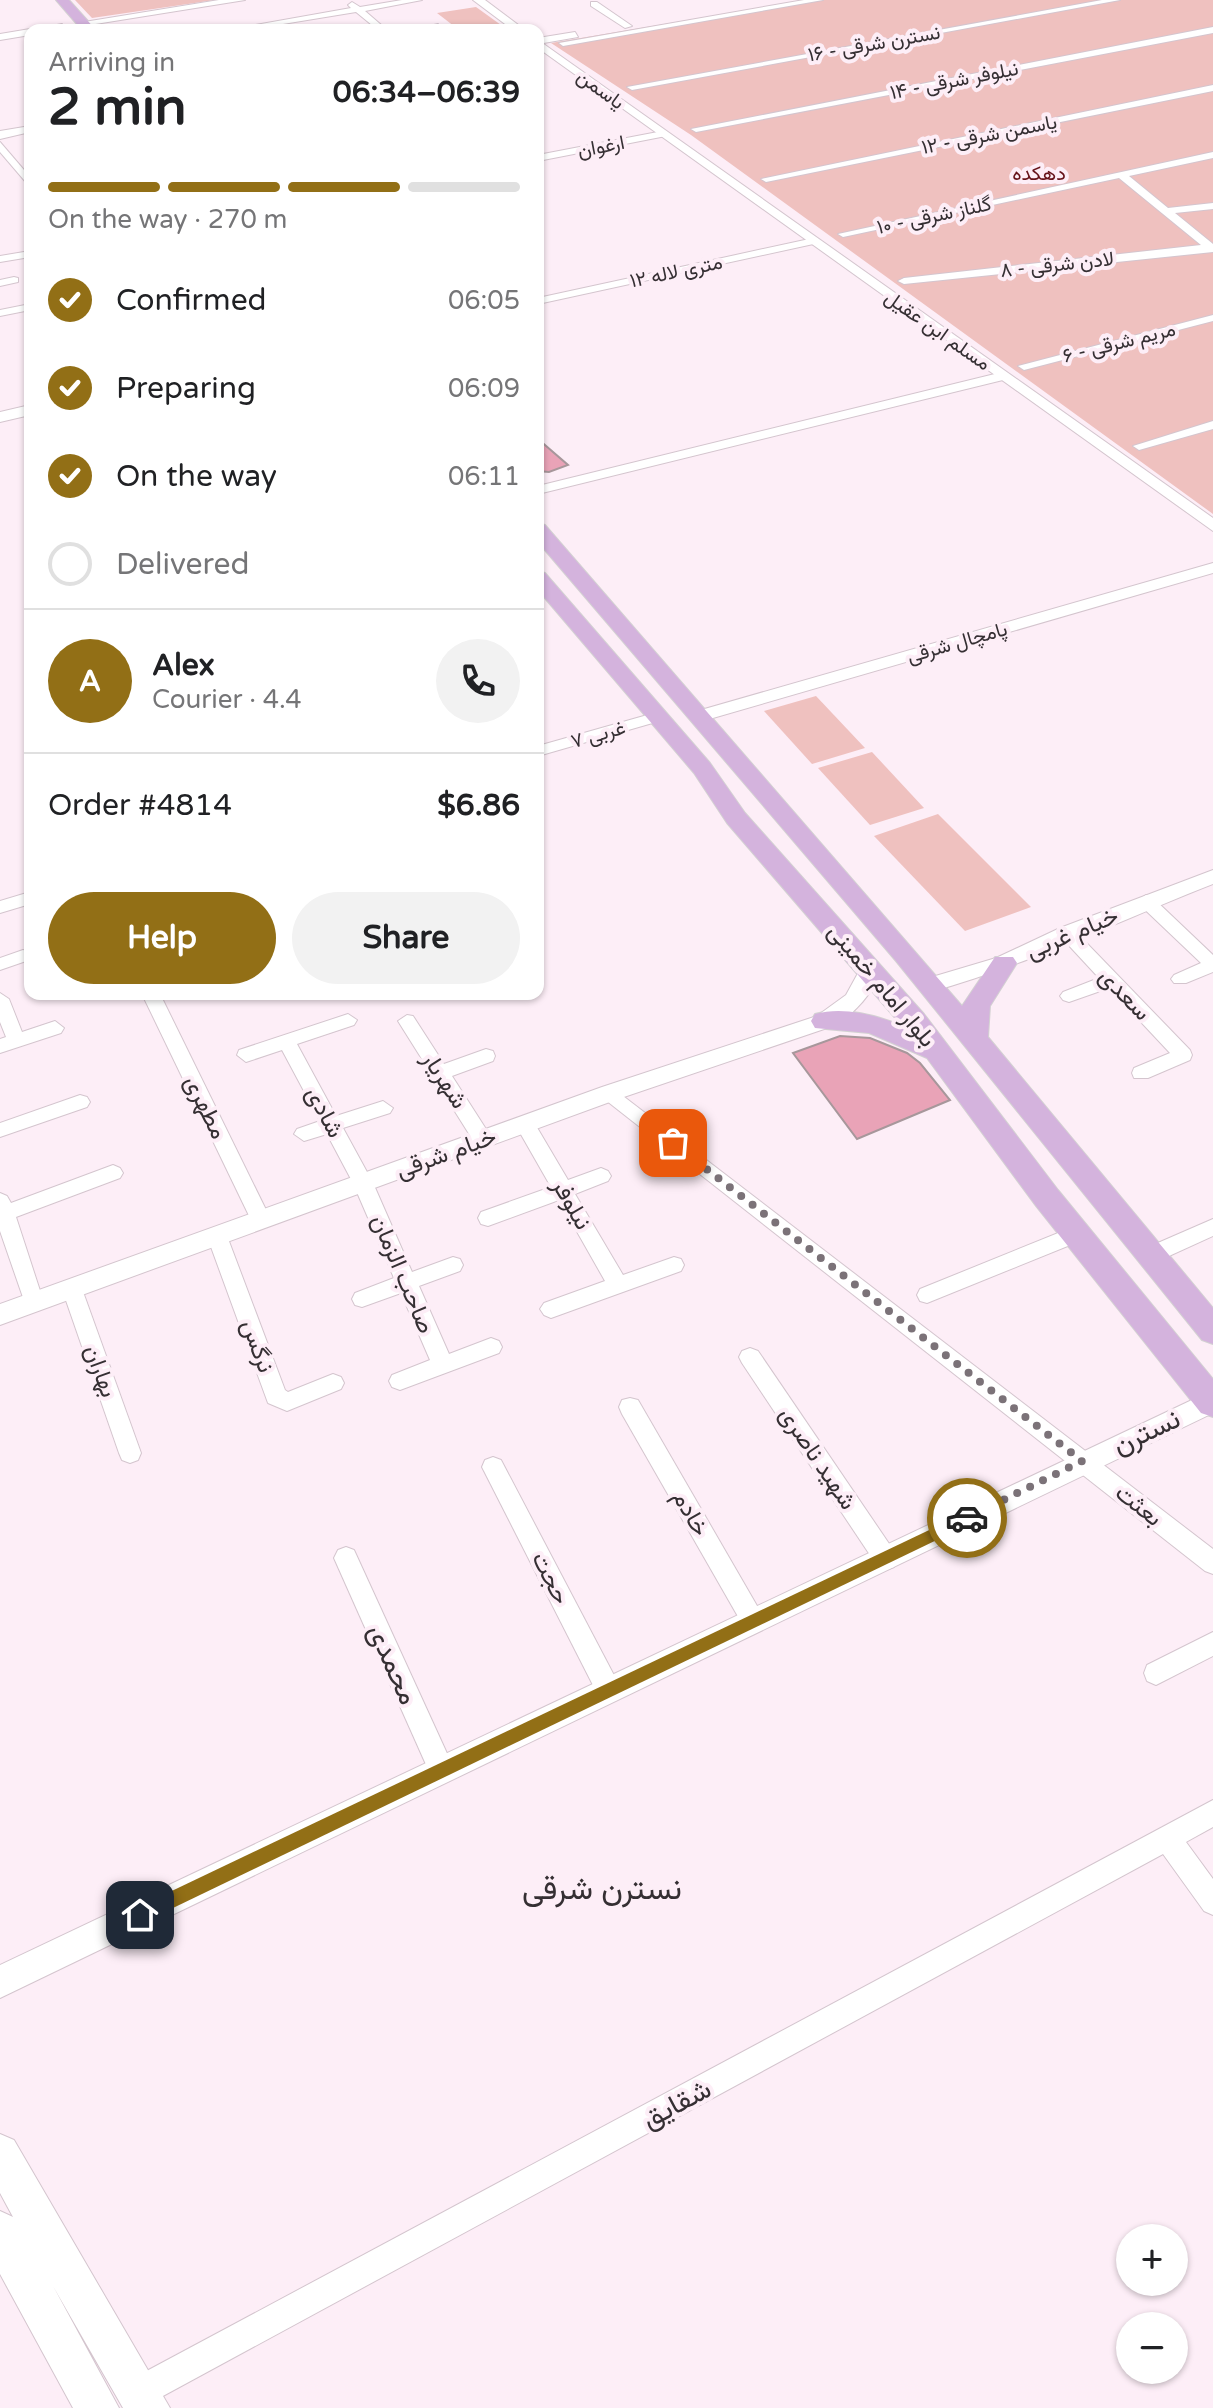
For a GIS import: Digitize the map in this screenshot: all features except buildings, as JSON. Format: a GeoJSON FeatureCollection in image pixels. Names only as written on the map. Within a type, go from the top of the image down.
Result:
{"type":"FeatureCollection","features":[{"type":"Feature","properties":{"kind":"main road"},"geometry":{"type":"LineString","coordinates":[[62,0],[83,24]]}},
{"type":"Feature","properties":{"kind":"main road"},"geometry":{"type":"LineString","coordinates":[[0,417],[24,411]]}},
{"type":"Feature","properties":{"kind":"main road"},"geometry":{"type":"LineString","coordinates":[[0,429],[24,424]]}},
{"type":"Feature","properties":{"kind":"main road","name":"بلوار امام خمینی"},"geometry":{"type":"LineString","coordinates":[[544,536],[930,985],[1213,1331]]}},
{"type":"Feature","properties":{"kind":"main road","name":"بلوار امام خمینی"},"geometry":{"type":"LineString","coordinates":[[544,584],[702,768],[736,818],[871,969],[1047,1198],[1212,1402]]}},
{"type":"Feature","properties":{"kind":"main road"},"geometry":{"type":"LineString","coordinates":[[736,818],[754,802],[778,808]]}},
{"type":"Feature","properties":{"kind":"main road"},"geometry":{"type":"LineString","coordinates":[[974,1039],[976,1005],[1004,963]]}},
{"type":"Feature","properties":{"kind":"main road"},"geometry":{"type":"LineString","coordinates":[[825,1021],[873,1024],[913,1039],[940,1055]]}},
{"type":"Feature","properties":{"kind":"main road"},"geometry":{"type":"LineString","coordinates":[[1047,1198],[1081,1208],[1089,1197],[1087,1178]]}},
{"type":"Feature","properties":{"kind":"main road"},"geometry":{"type":"LineString","coordinates":[[0,2154],[143,2400]]}},
{"type":"Feature","properties":{"kind":"main road"},"geometry":{"type":"LineString","coordinates":[[0,2232],[92,2406]]}},
{"type":"Feature","properties":{"kind":"street"},"geometry":{"type":"LineString","coordinates":[[103,24],[240,0]]}},
{"type":"Feature","properties":{"kind":"street"},"geometry":{"type":"LineString","coordinates":[[346,0],[376,24]]}},
{"type":"Feature","properties":{"kind":"street"},"geometry":{"type":"LineString","coordinates":[[269,24],[418,0]]}},
{"type":"Feature","properties":{"kind":"street"},"geometry":{"type":"LineString","coordinates":[[478,0],[512,24]]}},
{"type":"Feature","properties":{"kind":"street"},"geometry":{"type":"LineString","coordinates":[[563,43],[819,0]]}},
{"type":"Feature","properties":{"kind":"street","name":"نسترن شرقی - ۱۶"},"geometry":{"type":"LineString","coordinates":[[632,87],[1116,0]]}},
{"type":"Feature","properties":{"kind":"street"},"geometry":{"type":"LineString","coordinates":[[581,6],[612,1]]}},
{"type":"Feature","properties":{"kind":"street"},"geometry":{"type":"LineString","coordinates":[[594,4],[628,26]]}},
{"type":"Feature","properties":{"kind":"street"},"geometry":{"type":"LineString","coordinates":[[544,41],[642,24]]}},
{"type":"Feature","properties":{"kind":"street","name":"نیلوفر شرقی - ۱۴"},"geometry":{"type":"LineString","coordinates":[[696,129],[1213,30]]}},
{"type":"Feature","properties":{"kind":"street"},"geometry":{"type":"LineString","coordinates":[[0,37],[24,33]]}},
{"type":"Feature","properties":{"kind":"street","name":"یاسمن"},"geometry":{"type":"LineString","coordinates":[[544,46],[663,134]]}},
{"type":"Feature","properties":{"kind":"street","name":"یاسمن شرقی - ۱۲"},"geometry":{"type":"LineString","coordinates":[[766,179],[1213,88]]}},
{"type":"Feature","properties":{"kind":"street"},"geometry":{"type":"LineString","coordinates":[[0,135],[24,130]]}},
{"type":"Feature","properties":{"kind":"street","name":"ارغوان"},"geometry":{"type":"LineString","coordinates":[[544,157],[663,134]]}},
{"type":"Feature","properties":{"kind":"street","name":"مسلم ابن عقیل"},"geometry":{"type":"LineString","coordinates":[[663,134],[1213,526]]}},
{"type":"Feature","properties":{"kind":"street"},"geometry":{"type":"LineString","coordinates":[[0,145],[24,176]]}},
{"type":"Feature","properties":{"kind":"street","name":"گلناز شرقی - ۱۰"},"geometry":{"type":"LineString","coordinates":[[843,234],[1213,155]]}},
{"type":"Feature","properties":{"kind":"street"},"geometry":{"type":"LineString","coordinates":[[1121,175],[1211,248]]}},
{"type":"Feature","properties":{"kind":"street"},"geometry":{"type":"LineString","coordinates":[[1166,211],[1213,206]]}},
{"type":"Feature","properties":{"kind":"street","name":"۱۲ متری لاله"},"geometry":{"type":"LineString","coordinates":[[544,300],[814,241]]}},
{"type":"Feature","properties":{"kind":"street","name":"لادن شرقی - ۸"},"geometry":{"type":"LineString","coordinates":[[904,281],[1211,248]]}},
{"type":"Feature","properties":{"kind":"street"},"geometry":{"type":"LineString","coordinates":[[0,259],[24,255]]}},
{"type":"Feature","properties":{"kind":"street"},"geometry":{"type":"LineString","coordinates":[[0,283],[14,280]]}},
{"type":"Feature","properties":{"kind":"street"},"geometry":{"type":"LineString","coordinates":[[0,313],[24,308]]}},
{"type":"Feature","properties":{"kind":"street","name":"مریم شرقی - ۶"},"geometry":{"type":"LineString","coordinates":[[1024,366],[1213,318]]}},
{"type":"Feature","properties":{"kind":"street"},"geometry":{"type":"LineString","coordinates":[[544,489],[1003,376]]}},
{"type":"Feature","properties":{"kind":"street"},"geometry":{"type":"LineString","coordinates":[[1139,446],[1213,425]]}},
{"type":"Feature","properties":{"kind":"street","name":"پامچال شرقی"},"geometry":{"type":"LineString","coordinates":[[700,716],[1213,568]]}},
{"type":"Feature","properties":{"kind":"street","name":"۷ غربی"},"geometry":{"type":"LineString","coordinates":[[544,749],[658,717]]}},
{"type":"Feature","properties":{"kind":"street","name":"خیام غربی"},"geometry":{"type":"LineString","coordinates":[[930,985],[1004,963],[1067,933],[1213,877]]}},
{"type":"Feature","properties":{"kind":"street"},"geometry":{"type":"LineString","coordinates":[[0,907],[24,900]]}},
{"type":"Feature","properties":{"kind":"street"},"geometry":{"type":"LineString","coordinates":[[1146,901],[1213,965],[1180,979]]}},
{"type":"Feature","properties":{"kind":"street","name":"سعدی"},"geometry":{"type":"LineString","coordinates":[[1067,933],[1183,1055],[1141,1073]]}},
{"type":"Feature","properties":{"kind":"street"},"geometry":{"type":"LineString","coordinates":[[0,964],[23,956]]}},
{"type":"Feature","properties":{"kind":"street","name":"خیام شرقی"},"geometry":{"type":"LineString","coordinates":[[0,1315],[610,1093],[825,1021],[849,1008],[862,992],[871,969]]}},
{"type":"Feature","properties":{"kind":"street"},"geometry":{"type":"LineString","coordinates":[[1069,996],[1112,980]]}},
{"type":"Feature","properties":{"kind":"street"},"geometry":{"type":"LineString","coordinates":[[0,999],[8,1043],[55,1028]]}},
{"type":"Feature","properties":{"kind":"street","name":"مطهری"},"geometry":{"type":"LineString","coordinates":[[154,1000],[261,1220]]}},
{"type":"Feature","properties":{"kind":"street"},"geometry":{"type":"LineString","coordinates":[[246,1055],[348,1020]]}},
{"type":"Feature","properties":{"kind":"street","name":"شهریار"},"geometry":{"type":"LineString","coordinates":[[407,1021],[483,1140]]}},
{"type":"Feature","properties":{"kind":"street","name":"شادی"},"geometry":{"type":"LineString","coordinates":[[287,1042],[363,1183]]}},
{"type":"Feature","properties":{"kind":"street"},"geometry":{"type":"LineString","coordinates":[[439,1073],[486,1056]]}},
{"type":"Feature","properties":{"kind":"street","name":"بعثت"},"geometry":{"type":"LineString","coordinates":[[610,1093],[1213,1563]]}},
{"type":"Feature","properties":{"kind":"street"},"geometry":{"type":"LineString","coordinates":[[0,1130],[80,1102]]}},
{"type":"Feature","properties":{"kind":"street"},"geometry":{"type":"LineString","coordinates":[[304,1134],[383,1108]]}},
{"type":"Feature","properties":{"kind":"street","name":"نیلوفر"},"geometry":{"type":"LineString","coordinates":[[525,1124],[618,1285]]}},
{"type":"Feature","properties":{"kind":"street"},"geometry":{"type":"LineString","coordinates":[[34,1303],[2,1210],[113,1173]]}},
{"type":"Feature","properties":{"kind":"street"},"geometry":{"type":"LineString","coordinates":[[488,1218],[601,1176]]}},
{"type":"Feature","properties":{"kind":"street","name":"صاحب الزمان"},"geometry":{"type":"LineString","coordinates":[[363,1183],[443,1365]]}},
{"type":"Feature","properties":{"kind":"street"},"geometry":{"type":"LineString","coordinates":[[1151,1255],[1213,1227]]}},
{"type":"Feature","properties":{"kind":"street"},"geometry":{"type":"LineString","coordinates":[[927,1295],[1078,1233]]}},
{"type":"Feature","properties":{"kind":"street","name":"نرگس"},"geometry":{"type":"LineString","coordinates":[[217,1236],[276,1396],[287,1402],[333,1383]]}},
{"type":"Feature","properties":{"kind":"street"},"geometry":{"type":"LineString","coordinates":[[362,1299],[453,1265]]}},
{"type":"Feature","properties":{"kind":"street"},"geometry":{"type":"LineString","coordinates":[[551,1309],[674,1265]]}},
{"type":"Feature","properties":{"kind":"street","name":"بهاران"},"geometry":{"type":"LineString","coordinates":[[72,1289],[130,1453]]}},
{"type":"Feature","properties":{"kind":"street"},"geometry":{"type":"LineString","coordinates":[[400,1381],[491,1347]]}},
{"type":"Feature","properties":{"kind":"street","name":"شهید ناصری"},"geometry":{"type":"LineString","coordinates":[[750,1357],[886,1559]]}},
{"type":"Feature","properties":{"kind":"street","name":"نسترن"},"geometry":{"type":"LineString","coordinates":[[0,1982],[752,1619],[886,1559],[1082,1461],[1212,1402]]}},
{"type":"Feature","properties":{"kind":"street","name":"خادم"},"geometry":{"type":"LineString","coordinates":[[630,1407],[752,1619]]}},
{"type":"Feature","properties":{"kind":"street","name":"حجت"},"geometry":{"type":"LineString","coordinates":[[493,1467],[608,1689]]}},
{"type":"Feature","properties":{"kind":"street","name":"محمدی"},"geometry":{"type":"LineString","coordinates":[[346,1558],[441,1769]]}},
{"type":"Feature","properties":{"kind":"street"},"geometry":{"type":"LineString","coordinates":[[1156,1673],[1213,1643]]}},
{"type":"Feature","properties":{"kind":"street","name":"شقایق"},"geometry":{"type":"LineString","coordinates":[[143,2400],[1213,1813]]}},
{"type":"Feature","properties":{"kind":"street"},"geometry":{"type":"LineString","coordinates":[[1168,1838],[1213,1902]]}},
{"type":"Feature","properties":{"kind":"green space"},"geometry":{"type":"Polygon","coordinates":[[[75,0],[215,0],[92,18],[75,0]]]}},
{"type":"Feature","properties":{"kind":"green space","name":"دهکده"},"geometry":{"type":"Polygon","coordinates":[[[807,0],[1213,0],[1213,514],[691,135],[551,43],[807,0]]]}},
{"type":"Feature","properties":{"kind":"green space"},"geometry":{"type":"Polygon","coordinates":[[[476,7],[500,24],[451,24],[437,13],[476,7]]]}},
{"type":"Feature","properties":{"kind":"green space"},"geometry":{"type":"Polygon","coordinates":[[[816,696],[865,748],[812,764],[764,711],[816,696]]]}},
{"type":"Feature","properties":{"kind":"green space"},"geometry":{"type":"Polygon","coordinates":[[[872,752],[924,808],[870,825],[818,768],[872,752]]]}},
{"type":"Feature","properties":{"kind":"green space"},"geometry":{"type":"Polygon","coordinates":[[[938,814],[1031,907],[965,931],[874,836],[938,814]]]}},
{"type":"Feature","properties":{"kind":"way so far"},"geometry":{"type":"LineString","coordinates":[[673,1143],[945,1351],[1082,1461],[967,1518]]}},
{"type":"Feature","properties":{"kind":"district","name":"نسترن شرقی"},"geometry":{"type":"Point","coordinates":[602,1888]}},
{"type":"Feature","properties":{"kind":"route"},"geometry":{"type":"LineString","coordinates":[[140,1915],[967,1518]]}}]}
